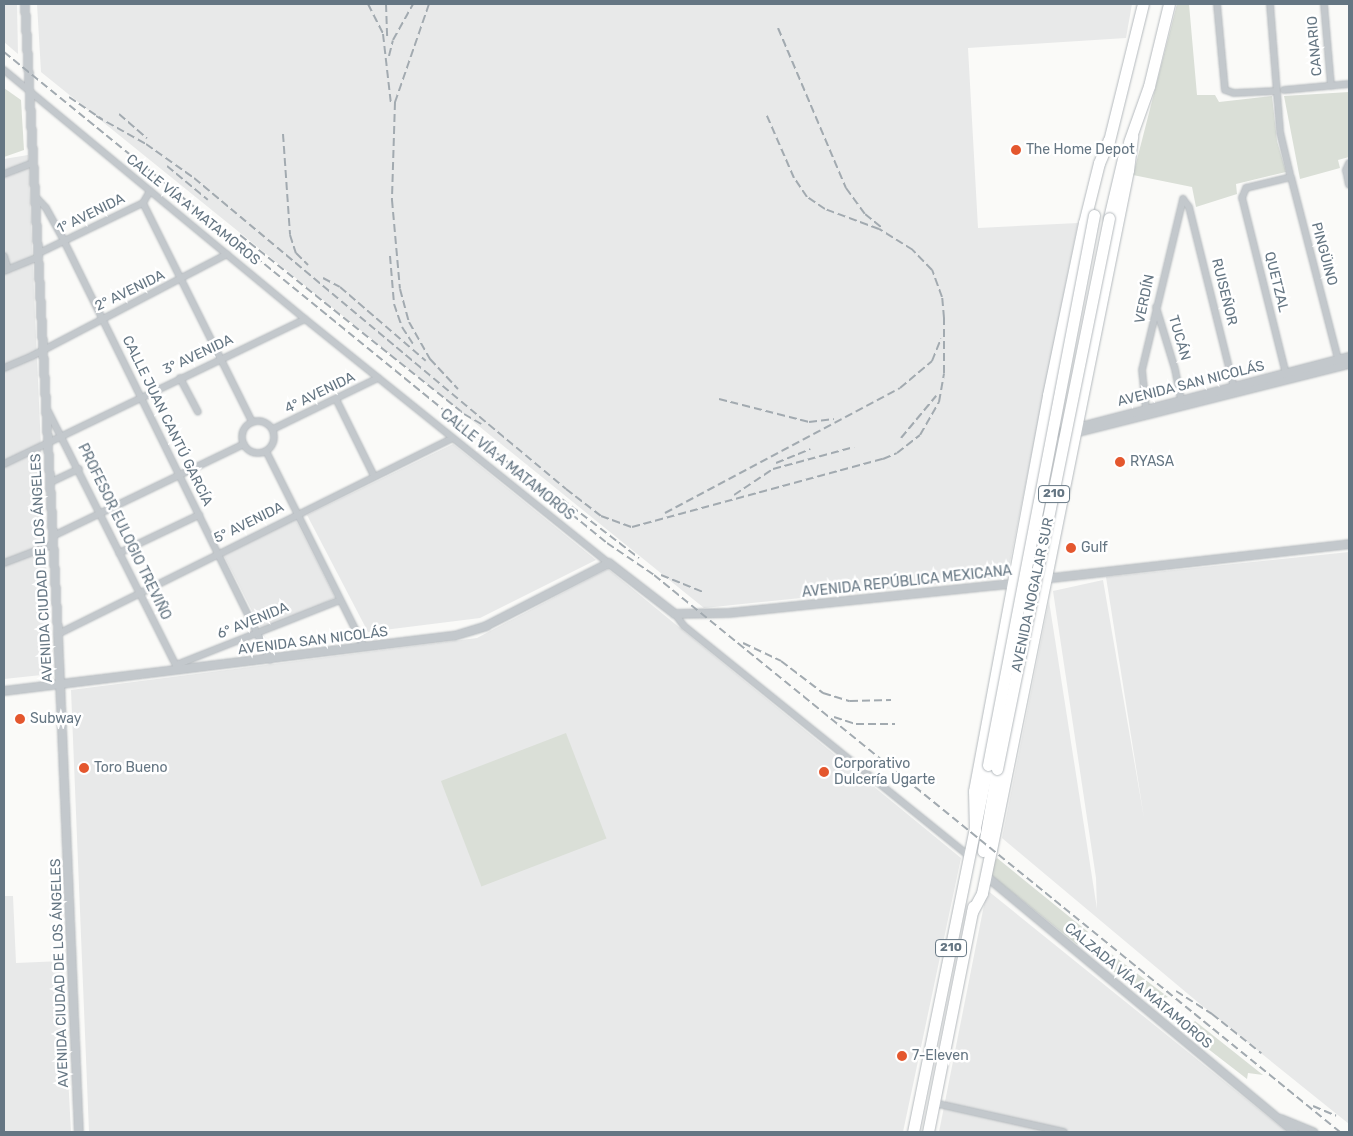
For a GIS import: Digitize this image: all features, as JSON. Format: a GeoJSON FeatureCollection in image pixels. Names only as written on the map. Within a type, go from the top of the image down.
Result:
{"type":"FeatureCollection","features":[{"type":"Feature","properties":{"kind":"highway","name":"AVENIDA NOGALAR SUR"},"geometry":{"type":"LineString","coordinates":[[928,1132],[972,912],[993,767],[1094,215],[1109,140],[1143,4]]}},
{"type":"Feature","properties":{"kind":"highway","name":"AVENIDA NOGALAR SUR"},"geometry":{"type":"LineString","coordinates":[[913,1132],[969,856],[993,767],[1109,218],[1169,4]]}},
{"type":"Feature","properties":{"kind":"highway"},"geometry":{"type":"LineString","coordinates":[[972,912],[980,899],[986,876],[1040,610],[1044,579],[1073,430],[1128,170],[1132,136]]}},
{"type":"Feature","properties":{"kind":"highway"},"geometry":{"type":"LineString","coordinates":[[975,831],[974,791],[1024,517],[1084,223],[1096,173],[1109,140]]}},
{"type":"Feature","properties":{"kind":"highway"},"geometry":{"type":"LineString","coordinates":[[1048,394],[1064,407],[1078,408]]}},
{"type":"Feature","properties":{"kind":"highway"},"geometry":{"type":"LineString","coordinates":[[1048,394],[1053,410],[1073,430]]}},
{"type":"Feature","properties":{"kind":"highway"},"geometry":{"type":"LineString","coordinates":[[1024,517],[1032,530],[1053,533]]}},
{"type":"Feature","properties":{"kind":"highway"},"geometry":{"type":"LineString","coordinates":[[1019,549],[1029,569],[1044,579]]}},
{"type":"Feature","properties":{"kind":"highway"},"geometry":{"type":"LineString","coordinates":[[1012,584],[1031,595],[1040,610]]}},
{"type":"Feature","properties":{"kind":"highway"},"geometry":{"type":"LineString","coordinates":[[1004,631],[1021,626],[1033,641]]}},
{"type":"Feature","properties":{"kind":"street","name":"AVENIDA CIUDAD DE LOS ÁNGELES"},"geometry":{"type":"LineString","coordinates":[[25,4],[54,540],[79,1132]]}},
{"type":"Feature","properties":{"kind":"street"},"geometry":{"type":"LineString","coordinates":[[1217,4],[1222,81],[1228,92],[1276,91]]}},
{"type":"Feature","properties":{"kind":"street","name":"PINGÜINO"},"geometry":{"type":"LineString","coordinates":[[1270,4],[1280,132],[1339,363]]}},
{"type":"Feature","properties":{"kind":"street","name":"CANARIO"},"geometry":{"type":"LineString","coordinates":[[1324,4],[1331,86]]}},
{"type":"Feature","properties":{"kind":"street","name":"CALLE VÍA A MATAMOROS"},"geometry":{"type":"LineString","coordinates":[[4,70],[305,319],[675,614],[684,626],[969,856]]}},
{"type":"Feature","properties":{"kind":"street"},"geometry":{"type":"LineString","coordinates":[[1284,90],[1349,84]]}},
{"type":"Feature","properties":{"kind":"street"},"geometry":{"type":"LineString","coordinates":[[4,174],[34,163]]}},
{"type":"Feature","properties":{"kind":"street"},"geometry":{"type":"LineString","coordinates":[[1348,165],[1349,186]]}},
{"type":"Feature","properties":{"kind":"street","name":"QUETZAL"},"geometry":{"type":"LineString","coordinates":[[1286,376],[1243,191],[1291,176]]}},
{"type":"Feature","properties":{"kind":"street","name":"1° AVENIDA"},"geometry":{"type":"LineString","coordinates":[[6,270],[143,203],[150,191]]}},
{"type":"Feature","properties":{"kind":"street","name":"CALLE JUAN CANTÚ GARCÍA"},"geometry":{"type":"LineString","coordinates":[[35,196],[46,208],[64,241],[270,660]]}},
{"type":"Feature","properties":{"kind":"street","name":"VERDÍN"},"geometry":{"type":"LineString","coordinates":[[1146,408],[1142,370],[1179,202],[1184,199]]}},
{"type":"Feature","properties":{"kind":"street","name":"RUISEÑOR"},"geometry":{"type":"LineString","coordinates":[[1184,199],[1193,221],[1234,389]]}},
{"type":"Feature","properties":{"kind":"street"},"geometry":{"type":"LineString","coordinates":[[143,203],[252,422]]}},
{"type":"Feature","properties":{"kind":"street","name":"2° AVENIDA"},"geometry":{"type":"LineString","coordinates":[[4,368],[181,280],[227,254]]}},
{"type":"Feature","properties":{"kind":"street"},"geometry":{"type":"LineString","coordinates":[[4,256],[6,270]]}},
{"type":"Feature","properties":{"kind":"street","name":"TUCÁN"},"geometry":{"type":"LineString","coordinates":[[1156,307],[1181,403]]}},
{"type":"Feature","properties":{"kind":"street","name":"3° AVENIDA"},"geometry":{"type":"LineString","coordinates":[[4,464],[141,396],[305,319]]}},
{"type":"Feature","properties":{"kind":"street","name":"AVENIDA SAN NICOLÁS"},"geometry":{"type":"LineString","coordinates":[[1040,438],[1339,363],[1349,357]]}},
{"type":"Feature","properties":{"kind":"street","name":"AVENIDA SAN NICOLÁS"},"geometry":{"type":"LineString","coordinates":[[1339,363],[1349,364]]}},
{"type":"Feature","properties":{"kind":"street"},"geometry":{"type":"LineString","coordinates":[[180,378],[198,412]]}},
{"type":"Feature","properties":{"kind":"street","name":"4° AVENIDA"},"geometry":{"type":"LineString","coordinates":[[273,430],[378,378]]}},
{"type":"Feature","properties":{"kind":"street"},"geometry":{"type":"LineString","coordinates":[[336,398],[374,476]]}},
{"type":"Feature","properties":{"kind":"street","name":"AVENIDA SAN NICOLÁS"},"geometry":{"type":"LineString","coordinates":[[1073,430],[1146,408],[1181,403]]}},
{"type":"Feature","properties":{"kind":"street","name":"PROFESOR EULOGIO TREVIÑO"},"geometry":{"type":"LineString","coordinates":[[46,407],[63,436],[138,593],[177,667]]}},
{"type":"Feature","properties":{"kind":"street"},"geometry":{"type":"LineString","coordinates":[[263,421],[273,430],[273,444],[266,451],[256,453],[244,444],[242,434],[252,422],[263,421]]}},
{"type":"Feature","properties":{"kind":"street","name":"5° AVENIDA"},"geometry":{"type":"LineString","coordinates":[[58,634],[218,552],[452,438]]}},
{"type":"Feature","properties":{"kind":"street"},"geometry":{"type":"LineString","coordinates":[[4,563],[54,540],[100,515],[244,444]]}},
{"type":"Feature","properties":{"kind":"street"},"geometry":{"type":"LineString","coordinates":[[266,451],[364,647]]}},
{"type":"Feature","properties":{"kind":"street"},"geometry":{"type":"LineString","coordinates":[[51,482],[79,469]]}},
{"type":"Feature","properties":{"kind":"street"},"geometry":{"type":"LineString","coordinates":[[119,553],[200,515]]}},
{"type":"Feature","properties":{"kind":"street","name":"AVENIDA REPÚBLICA MEXICANA"},"geometry":{"type":"LineString","coordinates":[[675,614],[729,613],[1012,584],[1349,544]]}},
{"type":"Feature","properties":{"kind":"street","name":"AVENIDA SAN NICOLÁS"},"geometry":{"type":"LineString","coordinates":[[4,691],[177,667],[270,660],[470,632],[609,563]]}},
{"type":"Feature","properties":{"kind":"street","name":"6° AVENIDA"},"geometry":{"type":"LineString","coordinates":[[177,667],[340,600]]}},
{"type":"Feature","properties":{"kind":"street","name":"CALZADA VÍA A MATAMOROS"},"geometry":{"type":"LineString","coordinates":[[986,876],[1294,1132]]}},
{"type":"Feature","properties":{"kind":"street"},"geometry":{"type":"LineString","coordinates":[[934,1103],[1064,1132]]}},
{"type":"Feature","properties":{"kind":"street","name":"CALZADA VÍA A MATAMOROS"},"geometry":{"type":"LineString","coordinates":[[1274,1116],[1313,1132]]}},
{"type":"Feature","properties":{"kind":"shaded area"},"geometry":{"type":"Polygon","coordinates":[[[4,4],[17,4],[18,54],[4,42],[4,4]]]}},
{"type":"Feature","properties":{"kind":"shaded area"},"geometry":{"type":"Polygon","coordinates":[[[37,4],[1132,4],[1126,38],[968,48],[978,228],[1078,223],[1007,577],[704,608],[41,72],[37,4]]]}},
{"type":"Feature","properties":{"kind":"shaded area"},"geometry":{"type":"Polygon","coordinates":[[[1177,4],[1189,4],[1197,95],[1215,95],[1219,102],[1272,96],[1277,141],[1286,172],[1236,184],[1237,194],[1196,207],[1192,187],[1133,175],[1177,4]]]}},
{"type":"Feature","properties":{"kind":"shaded area"},"geometry":{"type":"Polygon","coordinates":[[[4,88],[21,100],[24,150],[4,157],[4,88]]]}},
{"type":"Feature","properties":{"kind":"shaded area"},"geometry":{"type":"Polygon","coordinates":[[[1349,92],[1349,157],[1338,160],[1340,168],[1300,179],[1284,96],[1349,92]]]}},
{"type":"Feature","properties":{"kind":"shaded area"},"geometry":{"type":"Polygon","coordinates":[[[28,155],[51,674],[4,679],[4,159],[28,155]]]}},
{"type":"Feature","properties":{"kind":"shaded area"},"geometry":{"type":"Polygon","coordinates":[[[453,444],[596,560],[480,618],[368,632],[307,515],[453,444]]]}},
{"type":"Feature","properties":{"kind":"shaded area"},"geometry":{"type":"Polygon","coordinates":[[[295,519],[335,597],[264,634],[224,555],[295,519]]]}},
{"type":"Feature","properties":{"kind":"shaded area"},"geometry":{"type":"Polygon","coordinates":[[[1349,552],[1349,1124],[1200,1004],[1002,838],[1049,601],[1097,909],[1096,878],[1053,591],[1103,580],[1144,818],[1106,577],[1349,552]]]}},
{"type":"Feature","properties":{"kind":"shaded area"},"geometry":{"type":"Polygon","coordinates":[[[608,569],[961,858],[903,1132],[89,1132],[71,690],[477,638],[608,569]]]}},
{"type":"Feature","properties":{"kind":"shaded area"},"geometry":{"type":"Polygon","coordinates":[[[566,733],[606,838],[481,887],[441,781],[566,733]]]}},
{"type":"Feature","properties":{"kind":"shaded area"},"geometry":{"type":"Polygon","coordinates":[[[997,858],[1088,932],[1077,945],[986,871],[997,858]]]}},
{"type":"Feature","properties":{"kind":"shaded area"},"geometry":{"type":"Polygon","coordinates":[[[987,890],[1287,1132],[939,1132],[987,890]]]}},
{"type":"Feature","properties":{"kind":"shaded area"},"geometry":{"type":"Polygon","coordinates":[[[4,896],[13,896],[16,963],[62,961],[71,1132],[4,1132],[4,896]]]}},
{"type":"Feature","properties":{"kind":"shaded area"},"geometry":{"type":"Polygon","coordinates":[[[1093,940],[1168,997],[1150,1001],[1086,949],[1093,940]]]}},
{"type":"Feature","properties":{"kind":"shaded area"},"geometry":{"type":"Polygon","coordinates":[[[1195,1021],[1263,1075],[1248,1073],[1247,1079],[1185,1031],[1195,1021]]]}},
{"type":"Feature","properties":{"kind":"railway"},"geometry":{"type":"LineString","coordinates":[[368,4],[383,34],[391,104]]}},
{"type":"Feature","properties":{"kind":"railway"},"geometry":{"type":"LineString","coordinates":[[386,4],[387,36]]}},
{"type":"Feature","properties":{"kind":"railway"},"geometry":{"type":"LineString","coordinates":[[389,56],[393,40],[413,4]]}},
{"type":"Feature","properties":{"kind":"railway"},"geometry":{"type":"LineString","coordinates":[[429,4],[395,102],[392,200],[400,289],[409,322],[430,359],[458,389]]}},
{"type":"Feature","properties":{"kind":"railway"},"geometry":{"type":"LineString","coordinates":[[778,28],[846,188],[865,214],[881,227]]}},
{"type":"Feature","properties":{"kind":"railway"},"geometry":{"type":"LineString","coordinates":[[4,52],[607,543],[654,575],[1340,1132]]}},
{"type":"Feature","properties":{"kind":"railway"},"geometry":{"type":"LineString","coordinates":[[69,97],[102,119]]}},
{"type":"Feature","properties":{"kind":"railway"},"geometry":{"type":"LineString","coordinates":[[119,114],[147,138]]}},
{"type":"Feature","properties":{"kind":"railway"},"geometry":{"type":"LineString","coordinates":[[96,116],[146,144],[194,178],[566,489],[601,516],[632,527],[883,459],[897,453],[920,435],[939,402],[944,373],[944,318],[942,297],[932,270],[913,250],[879,229],[825,209],[807,197],[794,178],[767,116]]}},
{"type":"Feature","properties":{"kind":"railway"},"geometry":{"type":"LineString","coordinates":[[283,134],[290,235],[296,253],[308,265]]}},
{"type":"Feature","properties":{"kind":"railway"},"geometry":{"type":"LineString","coordinates":[[167,166],[208,200]]}},
{"type":"Feature","properties":{"kind":"railway"},"geometry":{"type":"LineString","coordinates":[[240,235],[464,414],[481,424]]}},
{"type":"Feature","properties":{"kind":"railway"},"geometry":{"type":"LineString","coordinates":[[390,256],[394,304],[402,327],[413,344]]}},
{"type":"Feature","properties":{"kind":"railway"},"geometry":{"type":"LineString","coordinates":[[323,278],[340,287],[426,361]]}},
{"type":"Feature","properties":{"kind":"railway"},"geometry":{"type":"LineString","coordinates":[[665,513],[900,388],[932,361],[941,339]]}},
{"type":"Feature","properties":{"kind":"railway"},"geometry":{"type":"LineString","coordinates":[[901,438],[936,396]]}},
{"type":"Feature","properties":{"kind":"railway"},"geometry":{"type":"LineString","coordinates":[[719,399],[809,422],[834,419]]}},
{"type":"Feature","properties":{"kind":"railway"},"geometry":{"type":"LineString","coordinates":[[734,495],[773,469],[854,447]]}},
{"type":"Feature","properties":{"kind":"railway"},"geometry":{"type":"LineString","coordinates":[[776,463],[810,449]]}},
{"type":"Feature","properties":{"kind":"railway"},"geometry":{"type":"LineString","coordinates":[[562,499],[639,558]]}},
{"type":"Feature","properties":{"kind":"railway"},"geometry":{"type":"LineString","coordinates":[[661,575],[703,592]]}},
{"type":"Feature","properties":{"kind":"railway"},"geometry":{"type":"LineString","coordinates":[[743,643],[781,661],[823,693],[850,701],[891,700]]}},
{"type":"Feature","properties":{"kind":"railway"},"geometry":{"type":"LineString","coordinates":[[834,717],[856,724],[895,724]]}},
{"type":"Feature","properties":{"kind":"railway"},"geometry":{"type":"LineString","coordinates":[[1176,991],[1212,1014],[1261,1053]]}},
{"type":"Feature","properties":{"kind":"railway"},"geometry":{"type":"LineString","coordinates":[[1313,1106],[1336,1116]]}},
{"type":"Feature","properties":{"kind":"place","name":"The Home Depot"},"geometry":{"type":"Point","coordinates":[1016,150]}},
{"type":"Feature","properties":{"kind":"place","name":"RYASA"},"geometry":{"type":"Point","coordinates":[1120,462]}},
{"type":"Feature","properties":{"kind":"place","name":"Gulf"},"geometry":{"type":"Point","coordinates":[1071,548]}},
{"type":"Feature","properties":{"kind":"place","name":"Subway"},"geometry":{"type":"Point","coordinates":[20,719]}},
{"type":"Feature","properties":{"kind":"place","name":"Toro Bueno"},"geometry":{"type":"Point","coordinates":[84,768]}},
{"type":"Feature","properties":{"kind":"place","name":"Corporativo Dulcería Ugarte"},"geometry":{"type":"Point","coordinates":[824,772]}},
{"type":"Feature","properties":{"kind":"place","name":"7-Eleven"},"geometry":{"type":"Point","coordinates":[902,1056]}}]}
